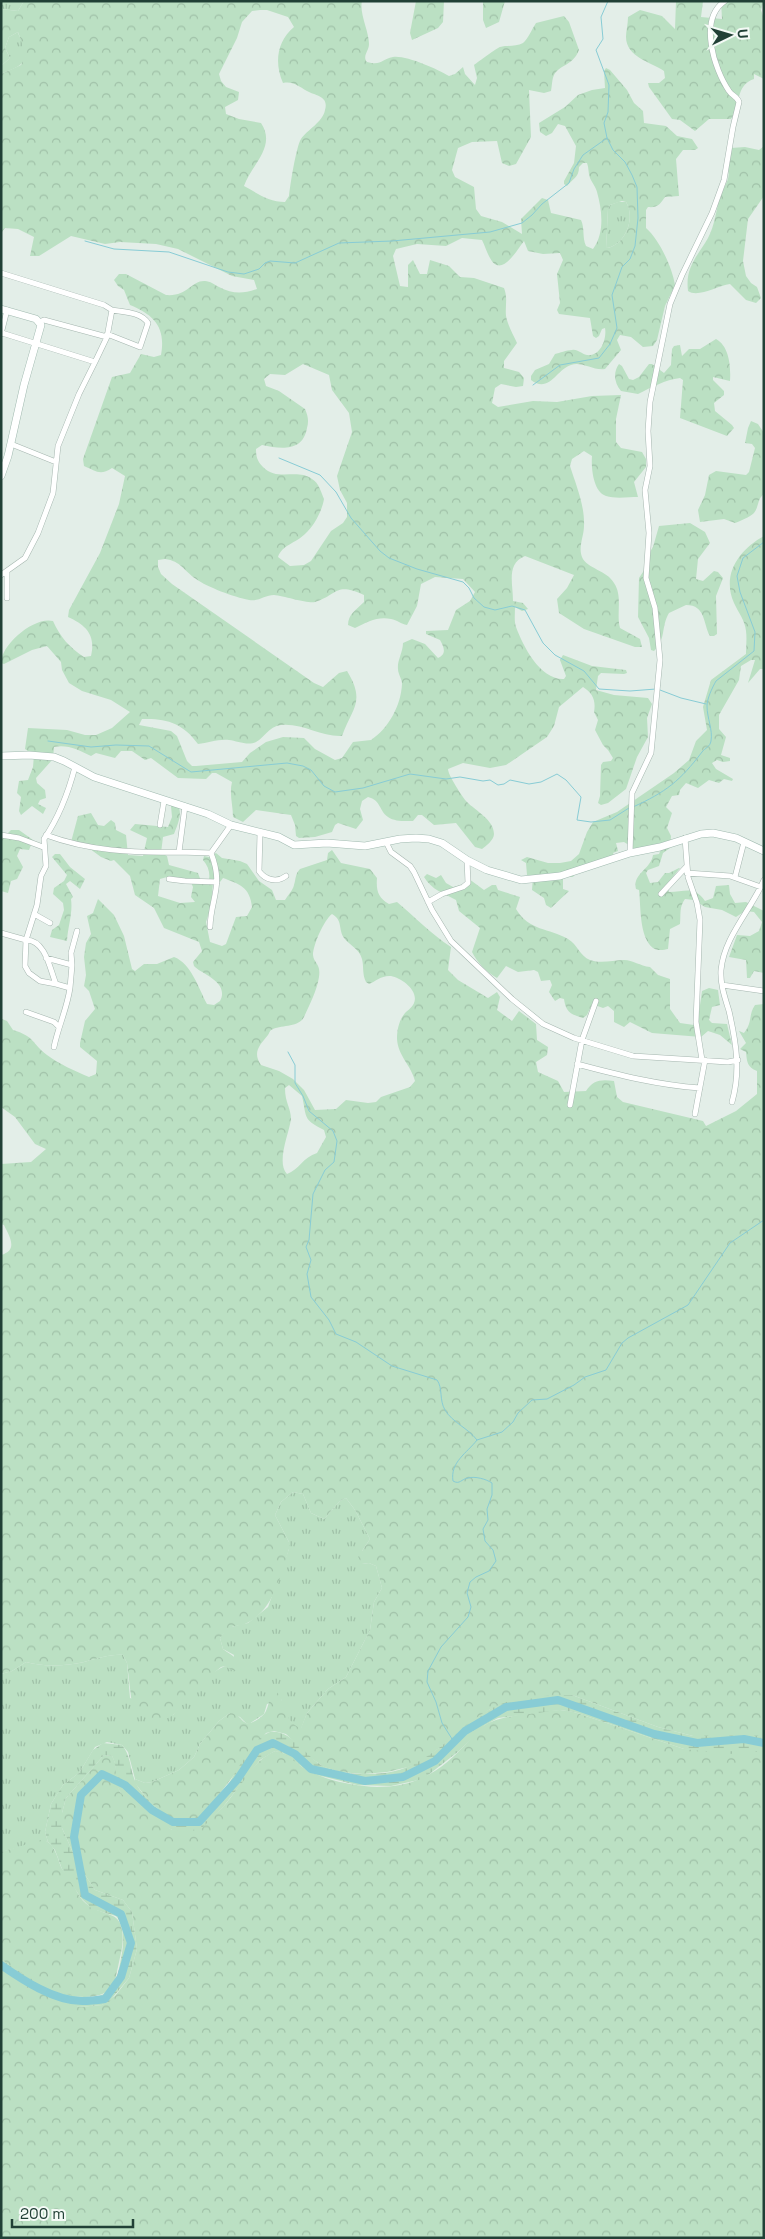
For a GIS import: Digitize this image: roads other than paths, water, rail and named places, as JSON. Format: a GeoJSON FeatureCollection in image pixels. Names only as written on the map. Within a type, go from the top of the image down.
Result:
{"type":"FeatureCollection","features":[{"type":"Feature","properties":{"kind":"main road"},"geometry":{"type":"LineString","coordinates":[[1,476],[41,326],[39,322],[4,310]]}},
{"type":"Feature","properties":{"kind":"main road"},"geometry":{"type":"LineString","coordinates":[[1,756],[29,754],[64,760],[94,778],[185,806],[218,818],[231,825],[279,837],[288,843],[298,846],[327,843],[365,846],[416,838],[429,839],[442,843],[467,860],[502,875],[526,880],[560,876],[630,853],[660,847],[685,838],[714,833],[744,842],[764,851]]}},
{"type":"Feature","properties":{"kind":"street"},"geometry":{"type":"LineString","coordinates":[[630,853],[632,793],[651,753],[660,660],[655,608],[646,578],[650,533],[645,490],[650,466],[648,431],[650,402],[670,304],[712,213],[724,180],[732,127],[740,102],[728,90],[712,50],[713,16],[718,6],[725,1]]}},
{"type":"Feature","properties":{"kind":"street"},"geometry":{"type":"LineString","coordinates":[[1,272],[104,305],[112,310],[133,314],[144,318],[148,323],[140,347],[107,336],[44,320],[39,322]]}},
{"type":"Feature","properties":{"kind":"street"},"geometry":{"type":"LineString","coordinates":[[4,310],[2,334],[95,362]]}},
{"type":"Feature","properties":{"kind":"street"},"geometry":{"type":"LineString","coordinates":[[1,576],[25,558],[38,533],[53,494],[58,446],[107,336],[112,310]]}},
{"type":"Feature","properties":{"kind":"street"},"geometry":{"type":"LineString","coordinates":[[11,444],[56,462]]}},
{"type":"Feature","properties":{"kind":"street"},"geometry":{"type":"LineString","coordinates":[[7,571],[7,598]]}},
{"type":"Feature","properties":{"kind":"street"},"geometry":{"type":"LineString","coordinates":[[70,988],[40,981],[27,971],[25,966],[26,940],[34,914],[41,876],[46,866],[43,848],[44,839],[62,809],[75,767]]}},
{"type":"Feature","properties":{"kind":"street"},"geometry":{"type":"LineString","coordinates":[[160,825],[164,801]]}},
{"type":"Feature","properties":{"kind":"street"},"geometry":{"type":"LineString","coordinates":[[179,852],[185,806]]}},
{"type":"Feature","properties":{"kind":"street"},"geometry":{"type":"LineString","coordinates":[[210,927],[217,882],[211,853],[231,825]]}},
{"type":"Feature","properties":{"kind":"street"},"geometry":{"type":"LineString","coordinates":[[260,833],[259,871],[261,875],[275,881],[281,880],[286,876]]}},
{"type":"Feature","properties":{"kind":"street"},"geometry":{"type":"LineString","coordinates":[[1,835],[19,838],[43,848]]}},
{"type":"Feature","properties":{"kind":"street"},"geometry":{"type":"LineString","coordinates":[[46,835],[66,842],[105,850],[211,853]]}},
{"type":"Feature","properties":{"kind":"street"},"geometry":{"type":"LineString","coordinates":[[685,838],[687,873],[697,903],[700,920],[696,1022],[703,1060],[695,1114]]}},
{"type":"Feature","properties":{"kind":"street"},"geometry":{"type":"LineString","coordinates":[[386,842],[391,852],[410,866],[414,872],[428,902],[451,941],[512,999],[548,1027],[633,1056],[738,1060]]}},
{"type":"Feature","properties":{"kind":"street"},"geometry":{"type":"LineString","coordinates":[[735,877],[744,842]]}},
{"type":"Feature","properties":{"kind":"street"},"geometry":{"type":"LineString","coordinates":[[428,902],[468,883],[467,860]]}},
{"type":"Feature","properties":{"kind":"street"},"geometry":{"type":"LineString","coordinates":[[661,894],[687,865]]}},
{"type":"Feature","properties":{"kind":"street"},"geometry":{"type":"LineString","coordinates":[[687,873],[735,877],[761,887]]}},
{"type":"Feature","properties":{"kind":"street"},"geometry":{"type":"LineString","coordinates":[[169,879],[185,882],[217,882]]}},
{"type":"Feature","properties":{"kind":"street"},"geometry":{"type":"LineString","coordinates":[[732,1102],[737,1083],[738,1060],[722,985],[722,964],[729,941],[764,880]]}},
{"type":"Feature","properties":{"kind":"street"},"geometry":{"type":"LineString","coordinates":[[34,914],[50,923]]}},
{"type":"Feature","properties":{"kind":"street"},"geometry":{"type":"LineString","coordinates":[[54,1047],[58,1027],[65,1014],[70,988],[71,953],[77,932]]}},
{"type":"Feature","properties":{"kind":"street"},"geometry":{"type":"LineString","coordinates":[[1,934],[38,944],[46,958],[56,984]]}},
{"type":"Feature","properties":{"kind":"street"},"geometry":{"type":"LineString","coordinates":[[46,958],[72,965]]}},
{"type":"Feature","properties":{"kind":"street"},"geometry":{"type":"LineString","coordinates":[[722,985],[764,991]]}},
{"type":"Feature","properties":{"kind":"street"},"geometry":{"type":"LineString","coordinates":[[570,1105],[582,1040],[596,1001]]}},
{"type":"Feature","properties":{"kind":"street"},"geometry":{"type":"LineString","coordinates":[[26,1012],[54,1022],[58,1027]]}},
{"type":"Feature","properties":{"kind":"street"},"geometry":{"type":"LineString","coordinates":[[577,1064],[673,1086],[700,1088]]}},
{"type":"Feature","properties":{"kind":"waterway"},"geometry":{"type":"LineString","coordinates":[[533,385],[560,365],[599,358],[610,344],[617,328],[612,295],[622,267],[630,259],[635,246],[638,218],[637,187],[625,162],[613,150],[607,138],[604,123],[608,112],[609,85],[596,50],[603,39],[601,17],[608,1]]}},
{"type":"Feature","properties":{"kind":"waterway"},"geometry":{"type":"LineString","coordinates":[[85,241],[114,249],[169,252],[228,272],[244,274],[259,269],[270,261],[295,263],[339,243],[392,241],[490,232],[522,223],[532,215],[542,204],[569,183],[574,169],[583,155],[607,138]]}},
{"type":"Feature","properties":{"kind":"waterway"},"geometry":{"type":"LineString","coordinates":[[279,458],[320,475],[336,492],[351,518],[380,551],[389,558],[417,569],[463,582],[469,588],[474,598],[484,607],[495,610],[512,606],[525,610],[543,643],[555,655],[584,671],[599,689],[630,691],[656,689]]}},
{"type":"Feature","properties":{"kind":"waterway"},"geometry":{"type":"LineString","coordinates":[[633,807],[672,785],[709,746],[711,733],[707,706],[713,687],[716,681],[754,651],[755,632],[740,592],[737,576],[743,558],[764,542]]}},
{"type":"Feature","properties":{"kind":"waterway"},"geometry":{"type":"LineString","coordinates":[[660,690],[681,698],[706,704]]}},
{"type":"Feature","properties":{"kind":"waterway"},"geometry":{"type":"LineString","coordinates":[[48,741],[91,747],[116,745],[149,746],[191,772],[287,763],[303,766],[311,770],[324,786],[335,792],[363,788],[410,774],[446,779],[460,777],[483,781],[490,780],[498,785],[510,780],[529,784],[541,782],[557,774],[566,780],[581,797],[577,820],[591,822],[610,820],[629,808]]}},
{"type":"Feature","properties":{"kind":"waterway"},"geometry":{"type":"LineString","coordinates":[[288,1052],[295,1065],[295,1083],[309,1111],[333,1131],[337,1141],[334,1162],[325,1170],[313,1194],[309,1240],[306,1247],[311,1260],[307,1274],[311,1297],[329,1320],[336,1334],[356,1342],[392,1366],[437,1380],[442,1402],[448,1415],[477,1440],[460,1458],[454,1468],[453,1481],[459,1482],[474,1477],[492,1483],[492,1495],[487,1509],[488,1520],[483,1529],[485,1541],[493,1550],[496,1561],[489,1571],[470,1582],[467,1593],[471,1607],[468,1617],[441,1647],[428,1671],[427,1682],[436,1702],[442,1723],[454,1742]]}},
{"type":"Feature","properties":{"kind":"waterway"},"geometry":{"type":"LineString","coordinates":[[477,1440],[502,1432],[532,1400],[547,1399],[585,1377],[606,1370],[622,1343],[628,1338],[688,1305],[730,1243],[764,1220]]}},
{"type":"Feature","properties":{"kind":"waterway"},"geometry":{"type":"LineString","coordinates":[[1,1965],[39,1989],[71,2000],[105,1999],[121,1977],[131,1943],[121,1914],[85,1895],[74,1837],[81,1795],[102,1774],[125,1785],[152,1810],[173,1822],[199,1822],[237,1780],[257,1750],[273,1743],[295,1754],[311,1769],[365,1781],[403,1777],[435,1761],[465,1731],[506,1707],[558,1700],[654,1734],[697,1743],[744,1739],[764,1743]]}}]}
